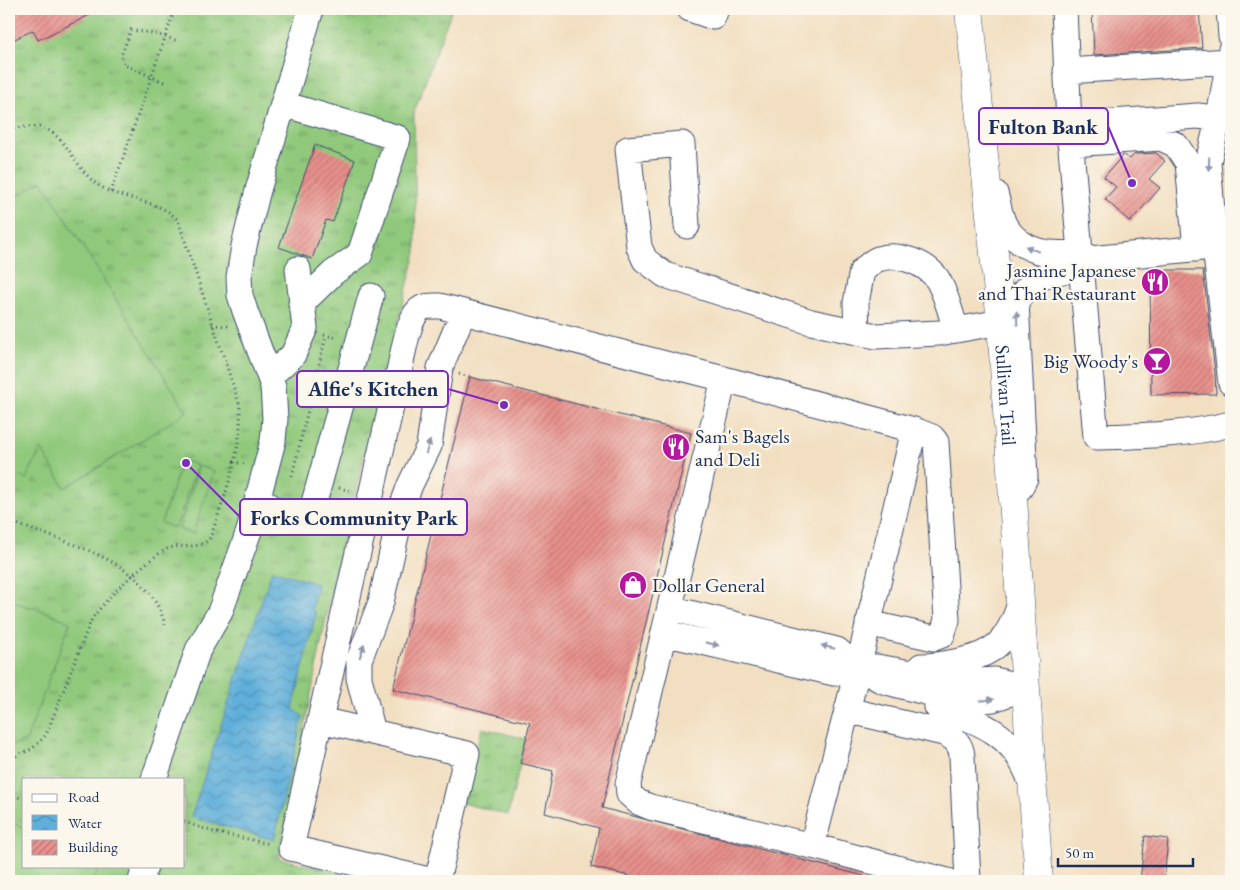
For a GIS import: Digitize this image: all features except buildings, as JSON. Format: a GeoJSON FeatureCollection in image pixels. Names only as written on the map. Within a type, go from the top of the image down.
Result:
{"type":"FeatureCollection","features":[{"type":"Feature","properties":{"kind":"main road","name":"Sullivan Trail"},"geometry":{"type":"LineString","coordinates":[[969,9],[1000,322],[1039,881]]}},
{"type":"Feature","properties":{"kind":"street"},"geometry":{"type":"LineString","coordinates":[[154,778],[198,650],[220,612],[259,499],[275,432],[275,407],[270,376],[244,311],[240,294],[239,276],[248,230],[311,9]]}},
{"type":"Feature","properties":{"kind":"street"},"geometry":{"type":"LineString","coordinates":[[690,9],[713,17],[716,9]]}},
{"type":"Feature","properties":{"kind":"street"},"geometry":{"type":"LineString","coordinates":[[1064,9],[1069,135],[1096,438],[1209,430],[1231,424]]}},
{"type":"Feature","properties":{"kind":"street"},"geometry":{"type":"LineString","coordinates":[[1229,9],[1231,36]]}},
{"type":"Feature","properties":{"kind":"street"},"geometry":{"type":"LineString","coordinates":[[1067,78],[1230,62],[1225,118],[1208,162],[1206,248]]}},
{"type":"Feature","properties":{"kind":"street"},"geometry":{"type":"LineString","coordinates":[[283,104],[398,138],[360,254],[333,273],[301,304]]}},
{"type":"Feature","properties":{"kind":"street"},"geometry":{"type":"LineString","coordinates":[[1069,135],[1225,118]]}},
{"type":"Feature","properties":{"kind":"street"},"geometry":{"type":"LineString","coordinates":[[1069,135],[1161,138],[1176,145],[1188,163],[1231,384]]}},
{"type":"Feature","properties":{"kind":"street"},"geometry":{"type":"LineString","coordinates":[[688,226],[682,144],[628,149],[639,247],[645,260],[665,275],[811,322],[876,336],[939,333],[1000,322]]}},
{"type":"Feature","properties":{"kind":"street"},"geometry":{"type":"LineString","coordinates":[[984,157],[1004,225],[1020,243],[1036,251],[1081,260]]}},
{"type":"Feature","properties":{"kind":"street"},"geometry":{"type":"LineString","coordinates":[[1012,503],[1025,478],[1016,301],[1028,285],[1042,275],[1081,260],[1206,248]]}},
{"type":"Feature","properties":{"kind":"street"},"geometry":{"type":"LineString","coordinates":[[858,332],[856,303],[862,271],[876,260],[892,256],[908,259],[922,266],[938,280],[956,330]]}},
{"type":"Feature","properties":{"kind":"street"},"geometry":{"type":"LineString","coordinates":[[270,376],[293,355],[305,328],[298,269]]}},
{"type":"Feature","properties":{"kind":"street"},"geometry":{"type":"LineString","coordinates":[[259,499],[282,513],[300,520],[310,517],[371,296]]}},
{"type":"Feature","properties":{"kind":"street"},"geometry":{"type":"LineString","coordinates":[[320,720],[467,754],[435,881],[291,848],[328,683],[367,485],[412,322],[418,310],[428,306],[440,306],[464,314],[724,379],[914,430],[932,437],[936,442],[946,590],[946,627],[942,635],[934,638],[868,623]]}},
{"type":"Feature","properties":{"kind":"street"},"geometry":{"type":"LineString","coordinates":[[373,732],[359,678],[359,660],[381,602],[410,485],[429,446],[440,368],[464,314]]}},
{"type":"Feature","properties":{"kind":"street"},"geometry":{"type":"LineString","coordinates":[[724,379],[628,784],[629,794],[638,802],[650,807],[944,880],[962,756],[960,745],[944,733],[847,710]]}},
{"type":"Feature","properties":{"kind":"street"},"geometry":{"type":"LineString","coordinates":[[812,846],[858,668],[914,430]]}},
{"type":"Feature","properties":{"kind":"street"},"geometry":{"type":"LineString","coordinates":[[367,485],[410,485]]}},
{"type":"Feature","properties":{"kind":"street"},"geometry":{"type":"LineString","coordinates":[[664,633],[834,673],[887,659],[913,665],[935,666],[983,656],[1004,637],[1019,607]]}},
{"type":"Feature","properties":{"kind":"street"},"geometry":{"type":"LineString","coordinates":[[670,608],[837,650],[882,690],[937,707],[991,728],[1013,746],[1025,765],[1032,782]]}},
{"type":"Feature","properties":{"kind":"street"},"geometry":{"type":"LineString","coordinates":[[858,668],[877,667],[964,682],[996,680],[1025,688]]}},
{"type":"Feature","properties":{"kind":"street"},"geometry":{"type":"LineString","coordinates":[[328,683],[362,691]]}},
{"type":"Feature","properties":{"kind":"street"},"geometry":{"type":"LineString","coordinates":[[142,881],[145,868]]}},
{"type":"Feature","properties":{"kind":"path"},"geometry":{"type":"LineString","coordinates":[[111,192],[175,9]]}},
{"type":"Feature","properties":{"kind":"path"},"geometry":{"type":"LineString","coordinates":[[164,82],[126,65],[121,56],[130,30],[178,41]]}},
{"type":"Feature","properties":{"kind":"path"},"geometry":{"type":"LineString","coordinates":[[9,130],[37,127],[52,132],[96,184],[111,192],[164,210],[178,220],[241,412],[240,434],[223,500],[210,538],[205,544],[168,548],[132,576],[92,619],[44,739],[32,749],[9,759]]}},
{"type":"Feature","properties":{"kind":"path"},"geometry":{"type":"LineString","coordinates":[[212,325],[237,326]]}},
{"type":"Feature","properties":{"kind":"path"},"geometry":{"type":"LineString","coordinates":[[320,334],[347,340]]}},
{"type":"Feature","properties":{"kind":"path"},"geometry":{"type":"LineString","coordinates":[[292,476],[326,336]]}},
{"type":"Feature","properties":{"kind":"path"},"geometry":{"type":"LineString","coordinates":[[284,474],[301,478]]}},
{"type":"Feature","properties":{"kind":"path"},"geometry":{"type":"LineString","coordinates":[[336,487],[367,485]]}},
{"type":"Feature","properties":{"kind":"path"},"geometry":{"type":"LineString","coordinates":[[9,521],[100,556],[132,576],[150,592],[161,610],[165,625]]}},
{"type":"Feature","properties":{"kind":"path"},"geometry":{"type":"LineString","coordinates":[[9,794],[22,798]]}},
{"type":"Feature","properties":{"kind":"path"},"geometry":{"type":"LineString","coordinates":[[185,822],[222,834],[291,848]]}},
{"type":"Feature","properties":{"kind":"green space"},"geometry":{"type":"Polygon","coordinates":[[[9,9],[452,9],[414,112],[416,252],[335,572],[279,858],[371,881],[9,881],[9,9]]]}},
{"type":"Feature","properties":{"kind":"green space"},"geometry":{"type":"Polygon","coordinates":[[[42,181],[187,412],[65,488],[41,449],[26,479],[9,473],[9,201],[42,181]]]}},
{"type":"Feature","properties":{"kind":"green space"},"geometry":{"type":"Polygon","coordinates":[[[182,460],[197,465],[176,528],[161,523],[182,460]]]}},
{"type":"Feature","properties":{"kind":"green space"},"geometry":{"type":"Polygon","coordinates":[[[199,466],[214,471],[193,534],[179,529],[199,466]]]}},
{"type":"Feature","properties":{"kind":"green space"},"geometry":{"type":"Polygon","coordinates":[[[9,601],[50,613],[70,623],[26,741],[9,746],[9,601]]]}},
{"type":"Feature","properties":{"kind":"green space"},"geometry":{"type":"Polygon","coordinates":[[[482,728],[526,739],[508,815],[462,803],[482,728]]]}},
{"type":"Feature","properties":{"kind":"green space"},"geometry":{"type":"Polygon","coordinates":[[[9,822],[22,826],[22,868],[98,868],[94,881],[9,881],[9,822]]]}},
{"type":"Feature","properties":{"kind":"water"},"geometry":{"type":"Polygon","coordinates":[[[272,570],[317,584],[312,610],[316,613],[293,709],[303,716],[274,840],[191,817],[272,570]]]}},
{"type":"Feature","properties":{"kind":"place","name":"Fulton Bank"},"geometry":{"type":"Point","coordinates":[1132,183]}},
{"type":"Feature","properties":{"kind":"place","name":"Jasmine Japanese and Thai Restaurant"},"geometry":{"type":"Point","coordinates":[1155,282]}},
{"type":"Feature","properties":{"kind":"place","name":"Big Woody's"},"geometry":{"type":"Point","coordinates":[1157,361]}},
{"type":"Feature","properties":{"kind":"place","name":"Alfie's Kitchen"},"geometry":{"type":"Point","coordinates":[504,405]}},
{"type":"Feature","properties":{"kind":"place","name":"Sam's Bagels and Deli"},"geometry":{"type":"Point","coordinates":[676,447]}},
{"type":"Feature","properties":{"kind":"place","name":"Forks Community Park"},"geometry":{"type":"Point","coordinates":[186,463]}},
{"type":"Feature","properties":{"kind":"place","name":"Dollar General"},"geometry":{"type":"Point","coordinates":[633,585]}}]}
